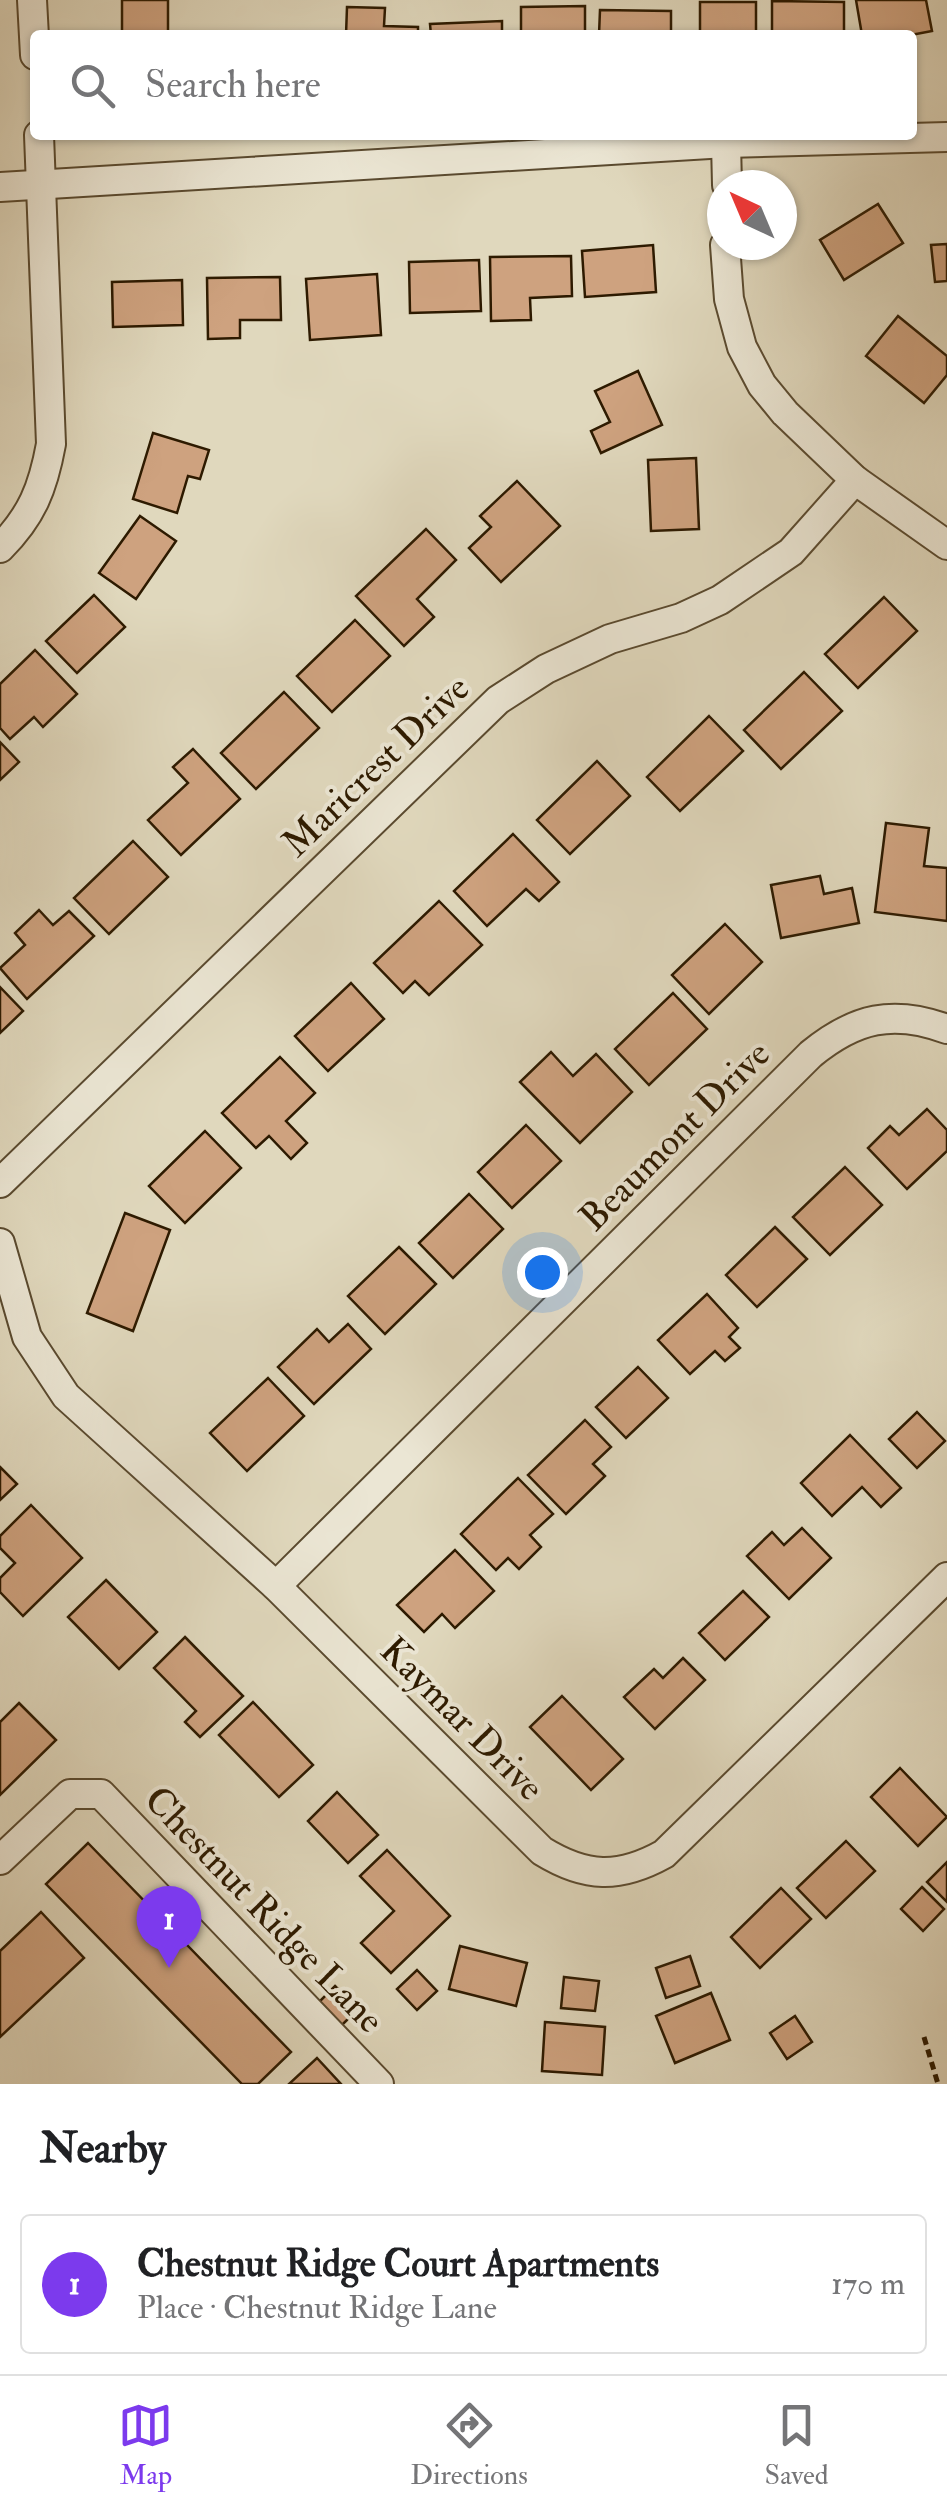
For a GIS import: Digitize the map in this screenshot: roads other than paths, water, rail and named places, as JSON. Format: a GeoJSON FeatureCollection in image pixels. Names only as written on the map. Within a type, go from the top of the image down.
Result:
{"type":"FeatureCollection","features":[{"type":"Feature","properties":{"kind":"street"},"geometry":{"type":"LineString","coordinates":[[32,0],[34,30]]}},
{"type":"Feature","properties":{"kind":"street"},"geometry":{"type":"LineString","coordinates":[[917,137],[947,136]]}},
{"type":"Feature","properties":{"kind":"street"},"geometry":{"type":"LineString","coordinates":[[0,548],[32,508],[44,480],[51,444],[39,140]]}},
{"type":"Feature","properties":{"kind":"street"},"geometry":{"type":"LineString","coordinates":[[0,187],[821,140]]}},
{"type":"Feature","properties":{"kind":"street"},"geometry":{"type":"LineString","coordinates":[[726,143],[727,170]]}},
{"type":"Feature","properties":{"kind":"street"},"geometry":{"type":"LineString","coordinates":[[727,260],[729,299],[742,347],[762,384],[785,413],[854,480],[947,546]]}},
{"type":"Feature","properties":{"kind":"street","name":"Maricrest Drive"},"geometry":{"type":"LineString","coordinates":[[0,1184],[498,700],[546,669],[610,640],[682,618],[720,600],[791,552],[854,480]]}},
{"type":"Feature","properties":{"kind":"street","name":"Beaumont Drive"},"geometry":{"type":"LineString","coordinates":[[276,1586],[811,1054],[860,1023],[918,1019],[947,1029]]}},
{"type":"Feature","properties":{"kind":"street","name":"Kaymar Drive"},"geometry":{"type":"LineString","coordinates":[[0,1242],[27,1337],[66,1396],[276,1586],[542,1852],[563,1864],[586,1872],[615,1872],[642,1866],[664,1854],[947,1577]]}},
{"type":"Feature","properties":{"kind":"street","name":"Chestnut Ridge Lane"},"geometry":{"type":"LineString","coordinates":[[0,1860],[70,1794],[101,1794],[379,2084]]}},
{"type":"Feature","properties":{"kind":"place","name":"Chestnut Ridge Court Apartments"},"geometry":{"type":"Point","coordinates":[169,1968]}}]}
